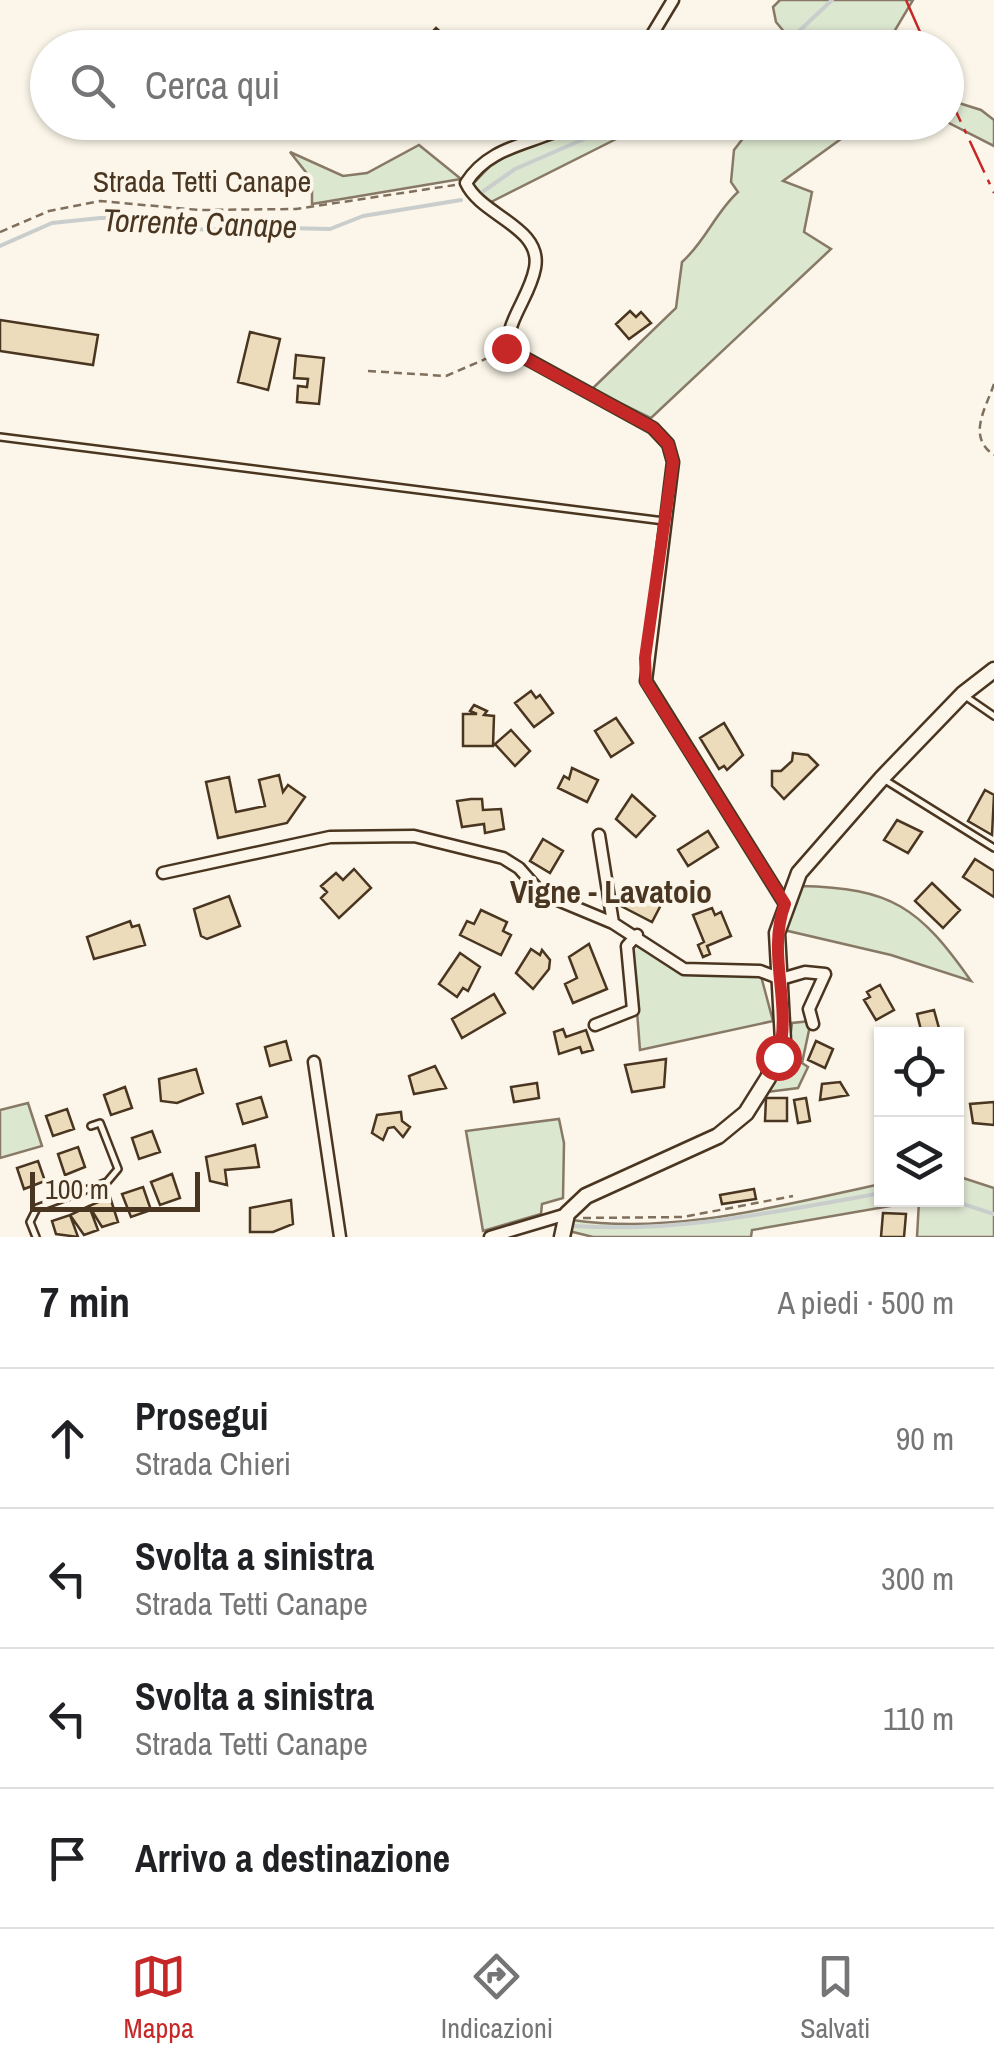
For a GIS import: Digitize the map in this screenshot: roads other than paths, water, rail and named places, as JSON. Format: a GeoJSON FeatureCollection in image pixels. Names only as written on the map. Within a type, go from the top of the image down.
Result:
{"type":"FeatureCollection","features":[{"type":"Feature","properties":{"kind":"main road"},"geometry":{"type":"LineString","coordinates":[[562,1237],[567,1214],[586,1196],[718,1136],[746,1113],[768,1078],[782,1041],[781,979],[775,952],[785,904],[813,853],[963,694],[994,670]]}},
{"type":"Feature","properties":{"kind":"street"},"geometry":{"type":"LineString","coordinates":[[655,30],[673,0]]}},
{"type":"Feature","properties":{"kind":"street"},"geometry":{"type":"LineString","coordinates":[[532,140],[476,168],[470,192],[526,236],[536,250],[535,270],[512,323],[506,348],[653,428],[668,444],[673,462],[645,658],[646,682],[785,904]]}},
{"type":"Feature","properties":{"kind":"street"},"geometry":{"type":"LineString","coordinates":[[599,835],[613,922]]}},
{"type":"Feature","properties":{"kind":"street"},"geometry":{"type":"LineString","coordinates":[[163,873],[330,837],[414,836],[503,858],[540,893],[613,922],[673,964],[694,972],[760,971],[781,979],[805,972],[825,974],[812,997],[813,1024]]}},
{"type":"Feature","properties":{"kind":"street"},"geometry":{"type":"LineString","coordinates":[[596,1025],[633,1010],[627,946],[636,935]]}},
{"type":"Feature","properties":{"kind":"street"},"geometry":{"type":"LineString","coordinates":[[314,1062],[340,1237]]}},
{"type":"Feature","properties":{"kind":"street"},"geometry":{"type":"LineString","coordinates":[[490,1237],[567,1214]]}},
{"type":"Feature","properties":{"kind":"lane"},"geometry":{"type":"LineString","coordinates":[[0,437],[667,521]]}},
{"type":"Feature","properties":{"kind":"lane"},"geometry":{"type":"LineString","coordinates":[[963,694],[994,716]]}},
{"type":"Feature","properties":{"kind":"lane"},"geometry":{"type":"LineString","coordinates":[[882,778],[994,848]]}},
{"type":"Feature","properties":{"kind":"lane"},"geometry":{"type":"LineString","coordinates":[[36,1237],[30,1222],[37,1208],[107,1182],[118,1169],[100,1123],[91,1126]]}},
{"type":"Feature","properties":{"kind":"waterway","name":"Torrente Canape"},"geometry":{"type":"LineString","coordinates":[[800,30],[832,0]]}},
{"type":"Feature","properties":{"kind":"waterway","name":"Torrente Canape"},"geometry":{"type":"LineString","coordinates":[[481,193],[515,169],[582,140]]}},
{"type":"Feature","properties":{"kind":"waterway","name":"Torrente Canape"},"geometry":{"type":"LineString","coordinates":[[0,246],[52,223],[100,218],[164,217],[180,228],[211,230],[260,222],[285,228],[330,229],[363,216],[461,200]]}},
{"type":"Feature","properties":{"kind":"waterway"},"geometry":{"type":"LineString","coordinates":[[574,1226],[690,1223],[874,1194]]}},
{"type":"Feature","properties":{"kind":"waterway"},"geometry":{"type":"LineString","coordinates":[[964,1204],[994,1214]]}},
{"type":"Feature","properties":{"kind":"district","name":"Vigne - Lavatoio"},"geometry":{"type":"Point","coordinates":[611,891]}}]}
